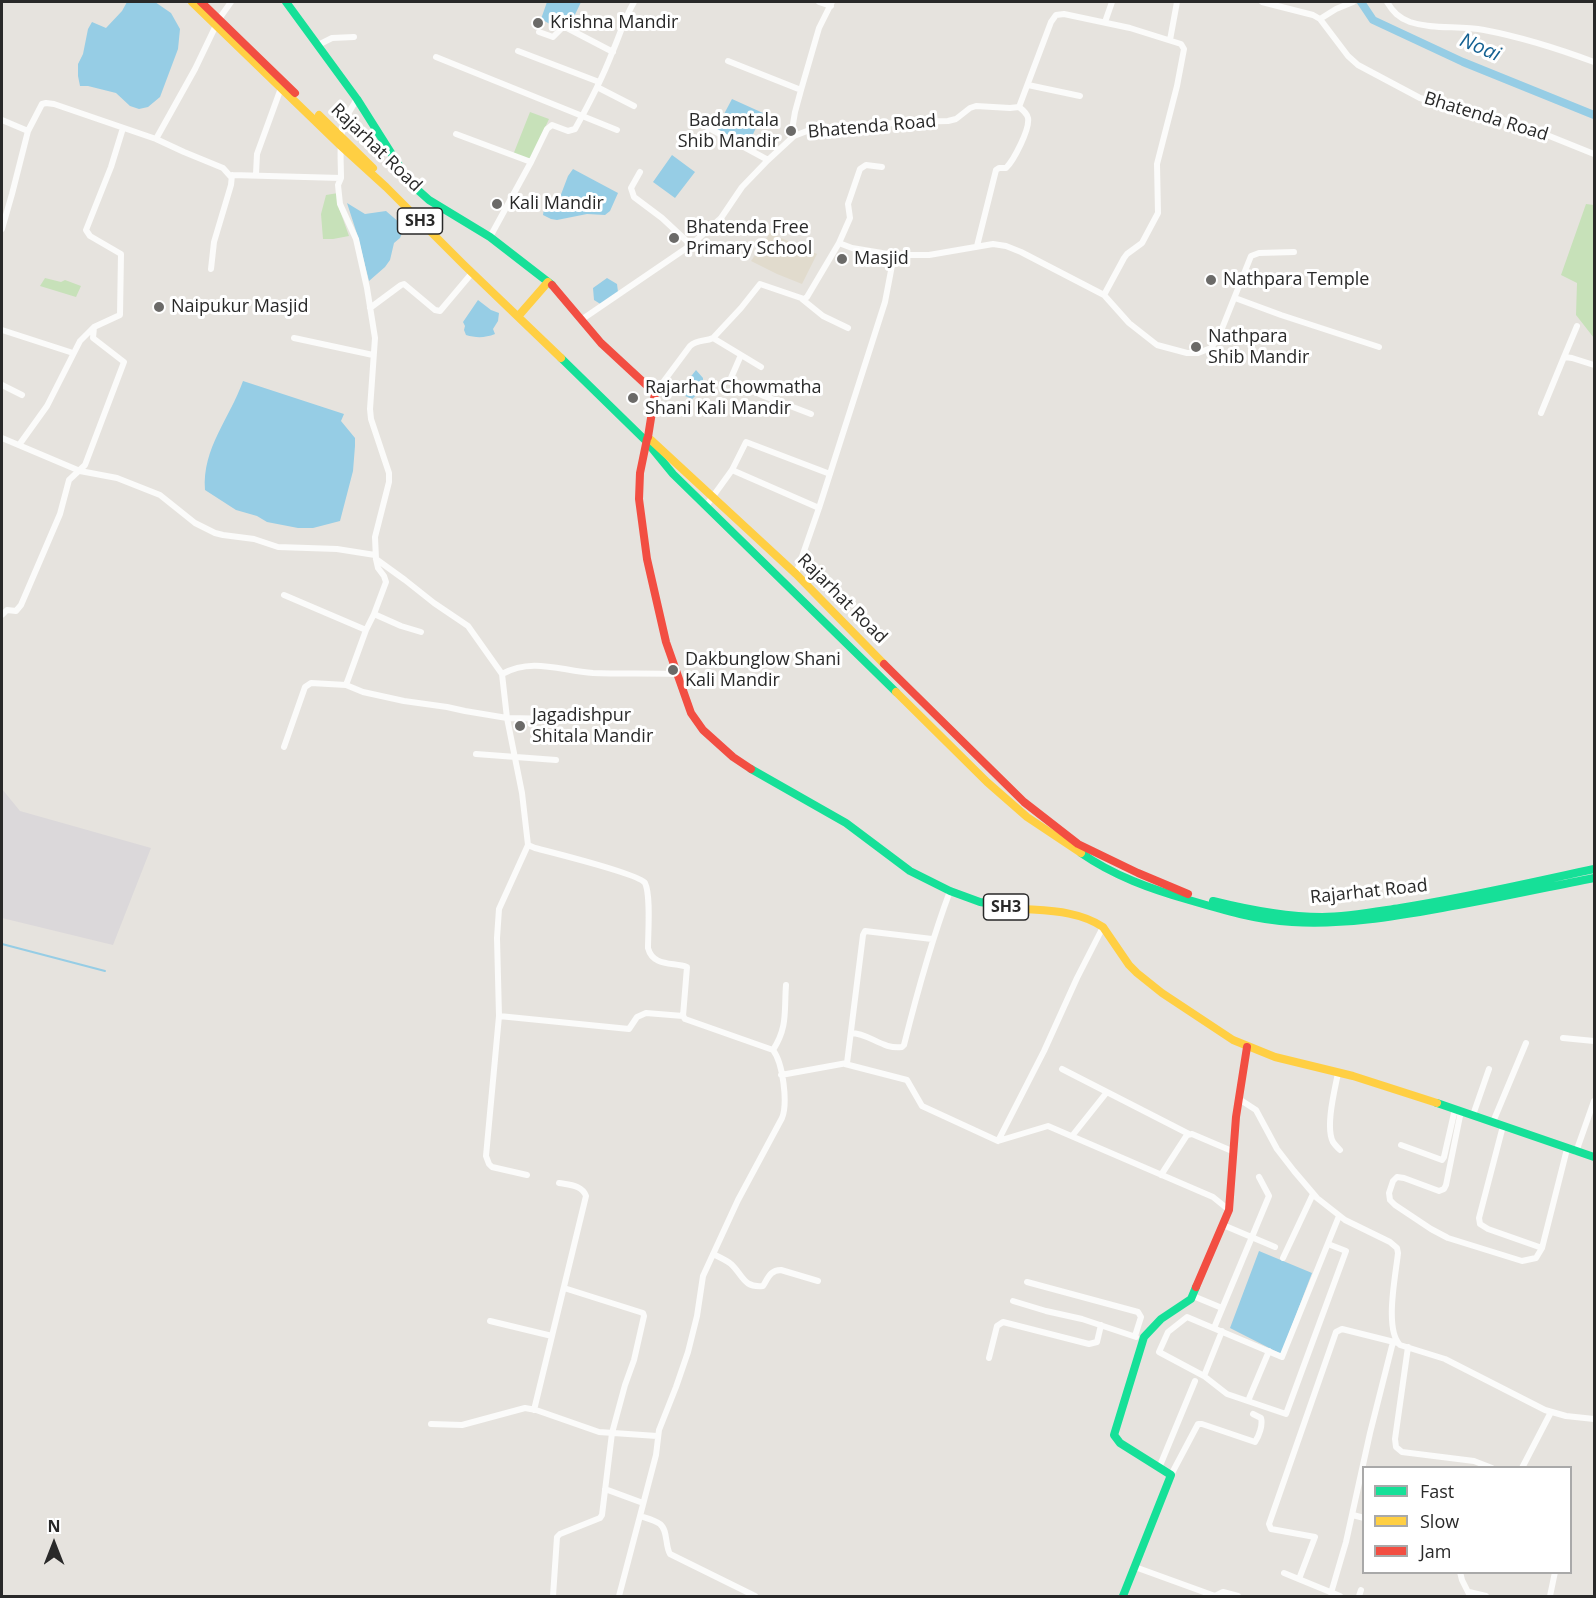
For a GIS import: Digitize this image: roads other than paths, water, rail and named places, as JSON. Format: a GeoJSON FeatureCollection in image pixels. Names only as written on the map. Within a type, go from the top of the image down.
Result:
{"type":"FeatureCollection","features":[{"type":"Feature","properties":{"kind":"main road","name":"Rajarhat Road"},"geometry":{"type":"LineString","coordinates":[[192,2],[218,22],[341,136],[647,439]]}},
{"type":"Feature","properties":{"kind":"main road","name":"Rajarhat Road"},"geometry":{"type":"LineString","coordinates":[[201,2],[281,88],[386,187],[472,273],[647,439],[796,574],[1024,802],[1078,844],[1179,891],[1223,904],[1290,915],[1327,917],[1440,901],[1594,869]]}},
{"type":"Feature","properties":{"kind":"main road"},"geometry":{"type":"LineString","coordinates":[[286,2],[357,99],[410,183],[429,200],[490,237],[548,282],[601,343],[655,393],[647,439],[673,474],[1016,809],[1082,855],[1140,885],[1230,912],[1291,922],[1336,923],[1395,917],[1594,878]]}},
{"type":"Feature","properties":{"kind":"main road"},"geometry":{"type":"LineString","coordinates":[[521,313],[548,282]]}},
{"type":"Feature","properties":{"kind":"main road","name":"SH3"},"geometry":{"type":"LineString","coordinates":[[647,439],[639,489],[643,533],[654,591],[666,642],[685,699],[696,720],[713,740],[758,774],[846,823],[910,871],[950,891],[998,906],[1082,916],[1103,927]]}},
{"type":"Feature","properties":{"kind":"main road"},"geometry":{"type":"LineString","coordinates":[[1103,927],[1129,965],[1147,982],[1205,1023],[1247,1047],[1284,1060],[1394,1088],[1594,1157]]}},
{"type":"Feature","properties":{"kind":"main road"},"geometry":{"type":"LineString","coordinates":[[1123,1596],[1171,1475],[1120,1443],[1114,1435],[1139,1338],[1161,1319],[1191,1299],[1229,1210],[1233,1150],[1247,1047]]}},
{"type":"Feature","properties":{"kind":"street"},"geometry":{"type":"LineString","coordinates":[[156,139],[231,2]]}},
{"type":"Feature","properties":{"kind":"street"},"geometry":{"type":"LineString","coordinates":[[490,237],[549,127],[555,125],[568,131],[575,129],[613,52],[625,18],[634,2]]}},
{"type":"Feature","properties":{"kind":"street"},"geometry":{"type":"LineString","coordinates":[[794,136],[793,124],[801,90],[819,28],[832,4],[819,2]]}},
{"type":"Feature","properties":{"kind":"street"},"geometry":{"type":"LineString","coordinates":[[1105,22],[1112,2]]}},
{"type":"Feature","properties":{"kind":"street"},"geometry":{"type":"LineString","coordinates":[[1170,40],[1177,2]]}},
{"type":"Feature","properties":{"kind":"street"},"geometry":{"type":"LineString","coordinates":[[1262,2],[1313,15],[1320,19],[1353,2]]}},
{"type":"Feature","properties":{"kind":"street"},"geometry":{"type":"LineString","coordinates":[[1387,2],[1394,13],[1412,23],[1491,31],[1594,62]]}},
{"type":"Feature","properties":{"kind":"street"},"geometry":{"type":"LineString","coordinates":[[977,246],[995,173],[998,168],[1006,168],[1012,162],[1027,128],[1027,115],[1019,107],[1051,22],[1056,15],[1078,16],[1105,22],[1181,44],[1184,52],[1157,164],[1158,213],[1142,243],[1127,254],[1104,295]]}},
{"type":"Feature","properties":{"kind":"street","name":"Bhatenda Road"},"geometry":{"type":"LineString","coordinates":[[1320,19],[1348,56],[1358,65],[1420,98],[1522,125],[1594,154]]}},
{"type":"Feature","properties":{"kind":"street"},"geometry":{"type":"LineString","coordinates":[[538,32],[553,37],[562,28],[567,28],[613,52]]}},
{"type":"Feature","properties":{"kind":"street"},"geometry":{"type":"LineString","coordinates":[[318,45],[332,38],[354,37]]}},
{"type":"Feature","properties":{"kind":"street"},"geometry":{"type":"LineString","coordinates":[[518,51],[598,84],[634,106]]}},
{"type":"Feature","properties":{"kind":"street"},"geometry":{"type":"LineString","coordinates":[[436,57],[617,130]]}},
{"type":"Feature","properties":{"kind":"street"},"geometry":{"type":"LineString","coordinates":[[728,61],[801,90]]}},
{"type":"Feature","properties":{"kind":"street"},"geometry":{"type":"LineString","coordinates":[[1029,85],[1080,96]]}},
{"type":"Feature","properties":{"kind":"street"},"geometry":{"type":"LineString","coordinates":[[256,174],[257,154],[281,88]]}},
{"type":"Feature","properties":{"kind":"street"},"geometry":{"type":"LineString","coordinates":[[346,685],[386,582],[378,567],[375,534],[389,482],[389,473],[371,419],[375,338],[367,288],[356,239],[340,204],[338,185],[341,178],[341,136],[347,115],[357,99]]}},
{"type":"Feature","properties":{"kind":"street"},"geometry":{"type":"LineString","coordinates":[[2,229],[28,131],[42,104],[46,103],[156,139],[223,168],[231,177],[232,175],[256,174],[341,178]]}},
{"type":"Feature","properties":{"kind":"street","name":"Bhatenda Road"},"geometry":{"type":"LineString","coordinates":[[581,320],[692,245],[721,219],[742,188],[794,136],[807,131],[905,122],[948,121],[956,119],[969,108],[976,106],[1019,107]]}},
{"type":"Feature","properties":{"kind":"street"},"geometry":{"type":"LineString","coordinates":[[693,114],[707,127],[768,160]]}},
{"type":"Feature","properties":{"kind":"street"},"geometry":{"type":"LineString","coordinates":[[2,120],[28,131]]}},
{"type":"Feature","properties":{"kind":"street"},"geometry":{"type":"LineString","coordinates":[[19,445],[46,406],[83,336],[94,327],[120,315],[121,254],[90,236],[86,230],[111,167],[123,128]]}},
{"type":"Feature","properties":{"kind":"street"},"geometry":{"type":"LineString","coordinates":[[456,134],[531,162]]}},
{"type":"Feature","properties":{"kind":"street"},"geometry":{"type":"LineString","coordinates":[[802,299],[807,297],[839,243],[850,218],[848,204],[860,168],[866,165],[882,167]]}},
{"type":"Feature","properties":{"kind":"street"},"geometry":{"type":"LineString","coordinates":[[640,172],[631,188],[634,197],[692,245]]}},
{"type":"Feature","properties":{"kind":"street"},"geometry":{"type":"LineString","coordinates":[[211,270],[214,242],[232,175]]}},
{"type":"Feature","properties":{"kind":"street"},"geometry":{"type":"LineString","coordinates":[[839,243],[852,248],[894,255],[929,255],[993,244],[1006,246],[1104,295],[1129,323],[1157,345],[1187,353],[1206,351],[1220,336],[1252,255],[1294,252]]}},
{"type":"Feature","properties":{"kind":"street"},"geometry":{"type":"LineString","coordinates":[[796,574],[885,302],[894,255]]}},
{"type":"Feature","properties":{"kind":"street"},"geometry":{"type":"LineString","coordinates":[[370,308],[404,284],[435,310],[440,311],[472,273]]}},
{"type":"Feature","properties":{"kind":"street"},"geometry":{"type":"LineString","coordinates":[[655,393],[690,346],[699,340],[713,338],[760,284],[802,299],[823,316],[848,328]]}},
{"type":"Feature","properties":{"kind":"street"},"geometry":{"type":"LineString","coordinates":[[1235,298],[1379,347]]}},
{"type":"Feature","properties":{"kind":"street"},"geometry":{"type":"LineString","coordinates":[[1541,413],[1577,326]]}},
{"type":"Feature","properties":{"kind":"street"},"geometry":{"type":"LineString","coordinates":[[2,615],[7,610],[16,611],[21,605],[60,514],[69,480],[85,465],[124,362],[93,338],[94,327]]}},
{"type":"Feature","properties":{"kind":"street"},"geometry":{"type":"LineString","coordinates":[[2,330],[73,353]]}},
{"type":"Feature","properties":{"kind":"street"},"geometry":{"type":"LineString","coordinates":[[294,338],[373,355]]}},
{"type":"Feature","properties":{"kind":"street"},"geometry":{"type":"LineString","coordinates":[[713,338],[761,367]]}},
{"type":"Feature","properties":{"kind":"street"},"geometry":{"type":"LineString","coordinates":[[741,355],[731,378],[733,382],[811,414]]}},
{"type":"Feature","properties":{"kind":"street"},"geometry":{"type":"LineString","coordinates":[[1564,357],[1594,366]]}},
{"type":"Feature","properties":{"kind":"street"},"geometry":{"type":"LineString","coordinates":[[2,385],[22,395]]}},
{"type":"Feature","properties":{"kind":"street"},"geometry":{"type":"LineString","coordinates":[[2,438],[80,471],[117,478],[160,495],[195,523],[223,536],[254,539],[278,547],[337,549],[376,557],[434,603],[468,626],[502,674],[507,718],[522,793],[528,845],[498,916],[499,1016],[486,1156],[492,1167],[527,1175]]}},
{"type":"Feature","properties":{"kind":"street"},"geometry":{"type":"LineString","coordinates":[[706,506],[732,470],[746,442],[830,474]]}},
{"type":"Feature","properties":{"kind":"street"},"geometry":{"type":"LineString","coordinates":[[732,470],[819,508]]}},
{"type":"Feature","properties":{"kind":"street"},"geometry":{"type":"LineString","coordinates":[[284,595],[366,630]]}},
{"type":"Feature","properties":{"kind":"street"},"geometry":{"type":"LineString","coordinates":[[374,614],[400,626],[421,632]]}},
{"type":"Feature","properties":{"kind":"street"},"geometry":{"type":"LineString","coordinates":[[502,674],[513,667],[547,666],[593,673],[677,674]]}},
{"type":"Feature","properties":{"kind":"street"},"geometry":{"type":"LineString","coordinates":[[284,747],[305,687],[311,683],[346,685],[363,692],[404,701],[507,718],[558,719]]}},
{"type":"Feature","properties":{"kind":"street"},"geometry":{"type":"LineString","coordinates":[[476,754],[556,760]]}},
{"type":"Feature","properties":{"kind":"street"},"geometry":{"type":"LineString","coordinates":[[528,845],[643,880],[648,898],[650,955],[663,963],[687,967],[683,1016]]}},
{"type":"Feature","properties":{"kind":"street"},"geometry":{"type":"LineString","coordinates":[[851,1033],[859,1033],[892,1048],[904,1045],[932,939],[950,891]]}},
{"type":"Feature","properties":{"kind":"street"},"geometry":{"type":"LineString","coordinates":[[998,1141],[1103,927]]}},
{"type":"Feature","properties":{"kind":"street"},"geometry":{"type":"LineString","coordinates":[[845,1064],[864,933],[868,931],[932,939]]}},
{"type":"Feature","properties":{"kind":"street"},"geometry":{"type":"LineString","coordinates":[[773,1050],[781,1039],[784,1028],[786,985]]}},
{"type":"Feature","properties":{"kind":"street"},"geometry":{"type":"LineString","coordinates":[[499,1016],[629,1029],[637,1017],[646,1013],[683,1016],[685,1019],[773,1050],[777,1054],[782,1075],[786,1105],[784,1114],[738,1200],[703,1276],[697,1316],[688,1352],[657,1436],[656,1455],[619,1596]]}},
{"type":"Feature","properties":{"kind":"street"},"geometry":{"type":"LineString","coordinates":[[1563,1038],[1594,1041]]}},
{"type":"Feature","properties":{"kind":"street"},"geometry":{"type":"LineString","coordinates":[[1493,1122],[1526,1043]]}},
{"type":"Feature","properties":{"kind":"street"},"geometry":{"type":"LineString","coordinates":[[782,1075],[845,1064],[907,1080],[922,1106],[998,1141],[1048,1126],[1213,1197],[1229,1210]]}},
{"type":"Feature","properties":{"kind":"street"},"geometry":{"type":"LineString","coordinates":[[1062,1069],[1190,1134],[1233,1150]]}},
{"type":"Feature","properties":{"kind":"street"},"geometry":{"type":"LineString","coordinates":[[1473,1115],[1489,1070]]}},
{"type":"Feature","properties":{"kind":"street"},"geometry":{"type":"LineString","coordinates":[[1338,1073],[1333,1098],[1331,1128],[1333,1142],[1340,1150]]}},
{"type":"Feature","properties":{"kind":"street"},"geometry":{"type":"LineString","coordinates":[[1072,1136],[1107,1092]]}},
{"type":"Feature","properties":{"kind":"street"},"geometry":{"type":"LineString","coordinates":[[1239,1099],[1256,1110],[1277,1149],[1313,1194],[1339,1216],[1390,1242],[1397,1248],[1392,1318],[1396,1342],[1370,1433],[1363,1466]]}},
{"type":"Feature","properties":{"kind":"street"},"geometry":{"type":"LineString","coordinates":[[1576,1152],[1594,1101]]}},
{"type":"Feature","properties":{"kind":"street"},"geometry":{"type":"LineString","coordinates":[[1401,1145],[1442,1160],[1458,1110]]}},
{"type":"Feature","properties":{"kind":"street"},"geometry":{"type":"LineString","coordinates":[[1458,1110],[1444,1190],[1439,1191],[1397,1177],[1389,1193],[1390,1200],[1395,1205],[1448,1238],[1522,1261],[1536,1258],[1542,1248],[1567,1149]]}},
{"type":"Feature","properties":{"kind":"street"},"geometry":{"type":"LineString","coordinates":[[1503,1126],[1479,1218],[1480,1224],[1542,1248]]}},
{"type":"Feature","properties":{"kind":"street"},"geometry":{"type":"LineString","coordinates":[[1161,1175],[1185,1136],[1190,1134]]}},
{"type":"Feature","properties":{"kind":"street"},"geometry":{"type":"LineString","coordinates":[[1214,1328],[1269,1196],[1258,1177]]}},
{"type":"Feature","properties":{"kind":"street"},"geometry":{"type":"LineString","coordinates":[[534,1410],[586,1196],[579,1188],[559,1183]]}},
{"type":"Feature","properties":{"kind":"street"},"geometry":{"type":"LineString","coordinates":[[1283,1258],[1313,1194]]}},
{"type":"Feature","properties":{"kind":"street"},"geometry":{"type":"LineString","coordinates":[[1328,1244],[1346,1251],[1286,1414],[1227,1394],[1204,1376],[1159,1352],[1168,1332],[1187,1317],[1282,1357],[1339,1216]]}},
{"type":"Feature","properties":{"kind":"street"},"geometry":{"type":"LineString","coordinates":[[1223,1225],[1275,1247]]}},
{"type":"Feature","properties":{"kind":"street"},"geometry":{"type":"LineString","coordinates":[[713,1254],[733,1266],[746,1283],[759,1287],[763,1286],[774,1270],[818,1281]]}},
{"type":"Feature","properties":{"kind":"street"},"geometry":{"type":"LineString","coordinates":[[1013,1300],[1139,1338],[1141,1317],[1138,1312],[1027,1282]]}},
{"type":"Feature","properties":{"kind":"street"},"geometry":{"type":"LineString","coordinates":[[553,1596],[557,1537],[600,1518],[602,1515],[612,1433],[634,1360],[644,1314],[564,1288]]}},
{"type":"Feature","properties":{"kind":"street"},"geometry":{"type":"LineString","coordinates":[[1193,1296],[1222,1308]]}},
{"type":"Feature","properties":{"kind":"street"},"geometry":{"type":"LineString","coordinates":[[490,1322],[552,1336]]}},
{"type":"Feature","properties":{"kind":"street"},"geometry":{"type":"LineString","coordinates":[[989,1358],[997,1326],[1003,1322],[1089,1344],[1097,1342],[1101,1325]]}},
{"type":"Feature","properties":{"kind":"street"},"geometry":{"type":"LineString","coordinates":[[1299,1579],[1315,1537],[1271,1529],[1269,1524],[1338,1330],[1396,1342],[1444,1359],[1551,1412],[1594,1419]]}},
{"type":"Feature","properties":{"kind":"street"},"geometry":{"type":"LineString","coordinates":[[1204,1376],[1221,1331]]}},
{"type":"Feature","properties":{"kind":"street"},"geometry":{"type":"LineString","coordinates":[[1408,1347],[1395,1439],[1396,1447],[1402,1452],[1473,1461],[1489,1466]]}},
{"type":"Feature","properties":{"kind":"street"},"geometry":{"type":"LineString","coordinates":[[1248,1401],[1269,1351]]}},
{"type":"Feature","properties":{"kind":"street"},"geometry":{"type":"LineString","coordinates":[[1159,1468],[1195,1381]]}},
{"type":"Feature","properties":{"kind":"street"},"geometry":{"type":"LineString","coordinates":[[431,1424],[462,1425],[525,1408],[596,1431],[657,1436]]}},
{"type":"Feature","properties":{"kind":"street"},"geometry":{"type":"LineString","coordinates":[[1523,1466],[1551,1412]]}},
{"type":"Feature","properties":{"kind":"street"},"geometry":{"type":"LineString","coordinates":[[1171,1475],[1198,1424],[1255,1442],[1262,1422],[1261,1418],[1253,1414]]}},
{"type":"Feature","properties":{"kind":"street"},"geometry":{"type":"LineString","coordinates":[[1331,1593],[1353,1515],[1362,1472]]}},
{"type":"Feature","properties":{"kind":"street"},"geometry":{"type":"LineString","coordinates":[[605,1489],[644,1503]]}},
{"type":"Feature","properties":{"kind":"street"},"geometry":{"type":"LineString","coordinates":[[1353,1515],[1362,1517]]}},
{"type":"Feature","properties":{"kind":"street"},"geometry":{"type":"LineString","coordinates":[[640,1516],[663,1527],[670,1554],[755,1596]]}},
{"type":"Feature","properties":{"kind":"street"},"geometry":{"type":"LineString","coordinates":[[1135,1567],[1215,1596],[1223,1592],[1238,1596]]}},
{"type":"Feature","properties":{"kind":"street"},"geometry":{"type":"LineString","coordinates":[[1284,1573],[1340,1596]]}},
{"type":"Feature","properties":{"kind":"street"},"geometry":{"type":"LineString","coordinates":[[1460,1574],[1469,1594],[1486,1596]]}},
{"type":"Feature","properties":{"kind":"street"},"geometry":{"type":"LineString","coordinates":[[1550,1596],[1555,1574]]}},
{"type":"Feature","properties":{"kind":"water"},"geometry":{"type":"Polygon","coordinates":[[[127,2],[155,2],[171,13],[180,29],[178,49],[160,97],[148,107],[139,109],[130,106],[116,93],[80,86],[78,76],[78,64],[92,22],[106,28],[127,2]]]}},
{"type":"Feature","properties":{"kind":"water"},"geometry":{"type":"Polygon","coordinates":[[[547,2],[581,2],[571,23],[567,22],[562,31],[541,19],[547,2]]]}},
{"type":"Feature","properties":{"kind":"water"},"geometry":{"type":"Polygon","coordinates":[[[732,99],[763,113],[747,147],[715,131],[732,99]]]}},
{"type":"Feature","properties":{"kind":"water"},"geometry":{"type":"Polygon","coordinates":[[[672,155],[695,172],[675,198],[653,182],[672,155]]]}},
{"type":"Feature","properties":{"kind":"water"},"geometry":{"type":"Polygon","coordinates":[[[573,169],[618,193],[610,211],[605,215],[587,214],[557,220],[543,215],[544,208],[560,197],[573,169]]]}},
{"type":"Feature","properties":{"kind":"water"},"geometry":{"type":"Polygon","coordinates":[[[347,203],[365,214],[386,211],[401,224],[403,231],[394,243],[390,260],[369,281],[358,237],[347,203]]]}},
{"type":"Feature","properties":{"kind":"water"},"geometry":{"type":"Polygon","coordinates":[[[607,278],[617,284],[618,292],[602,305],[594,300],[593,288],[607,278]]]}},
{"type":"Feature","properties":{"kind":"water"},"geometry":{"type":"Polygon","coordinates":[[[478,300],[499,313],[498,321],[493,329],[495,334],[480,337],[466,335],[463,322],[478,300]]]}},
{"type":"Feature","properties":{"kind":"water"},"geometry":{"type":"Polygon","coordinates":[[[696,370],[703,378],[703,389],[692,399],[685,396],[681,389],[696,370]]]}},
{"type":"Feature","properties":{"kind":"water"},"geometry":{"type":"Polygon","coordinates":[[[243,381],[344,414],[341,421],[355,438],[355,446],[353,471],[340,521],[313,528],[298,528],[267,522],[257,516],[236,510],[205,490],[205,475],[212,447],[243,381]]]}},
{"type":"Feature","properties":{"kind":"water"},"geometry":{"type":"Polygon","coordinates":[[[1259,1251],[1312,1273],[1281,1354],[1230,1328],[1259,1251]]]}},
{"type":"Feature","properties":{"kind":"waterway","name":"Noai"},"geometry":{"type":"LineString","coordinates":[[1361,2],[1373,20],[1463,62],[1594,115]]}},
{"type":"Feature","properties":{"kind":"waterway"},"geometry":{"type":"LineString","coordinates":[[2,944],[105,971]]}},
{"type":"Feature","properties":{"kind":"place","name":"Krishna Mandir"},"geometry":{"type":"Point","coordinates":[538,23]}},
{"type":"Feature","properties":{"kind":"place","name":"Badamtala Shib Mandir"},"geometry":{"type":"Point","coordinates":[791,131]}},
{"type":"Feature","properties":{"kind":"place","name":"Kali Mandir"},"geometry":{"type":"Point","coordinates":[497,204]}},
{"type":"Feature","properties":{"kind":"place","name":"Bhatenda Free Primary School"},"geometry":{"type":"Point","coordinates":[674,238]}},
{"type":"Feature","properties":{"kind":"place","name":"Masjid"},"geometry":{"type":"Point","coordinates":[842,259]}},
{"type":"Feature","properties":{"kind":"place","name":"Nathpara Temple"},"geometry":{"type":"Point","coordinates":[1211,280]}},
{"type":"Feature","properties":{"kind":"place","name":"Naipukur Masjid"},"geometry":{"type":"Point","coordinates":[159,307]}},
{"type":"Feature","properties":{"kind":"place","name":"Nathpara Shib Mandir"},"geometry":{"type":"Point","coordinates":[1196,347]}},
{"type":"Feature","properties":{"kind":"place","name":"Rajarhat Chowmatha Shani Kali Mandir"},"geometry":{"type":"Point","coordinates":[633,398]}},
{"type":"Feature","properties":{"kind":"place","name":"Dakbunglow Shani Kali Mandir"},"geometry":{"type":"Point","coordinates":[673,670]}},
{"type":"Feature","properties":{"kind":"place","name":"Jagadishpur Shitala Mandir"},"geometry":{"type":"Point","coordinates":[520,726]}}]}
